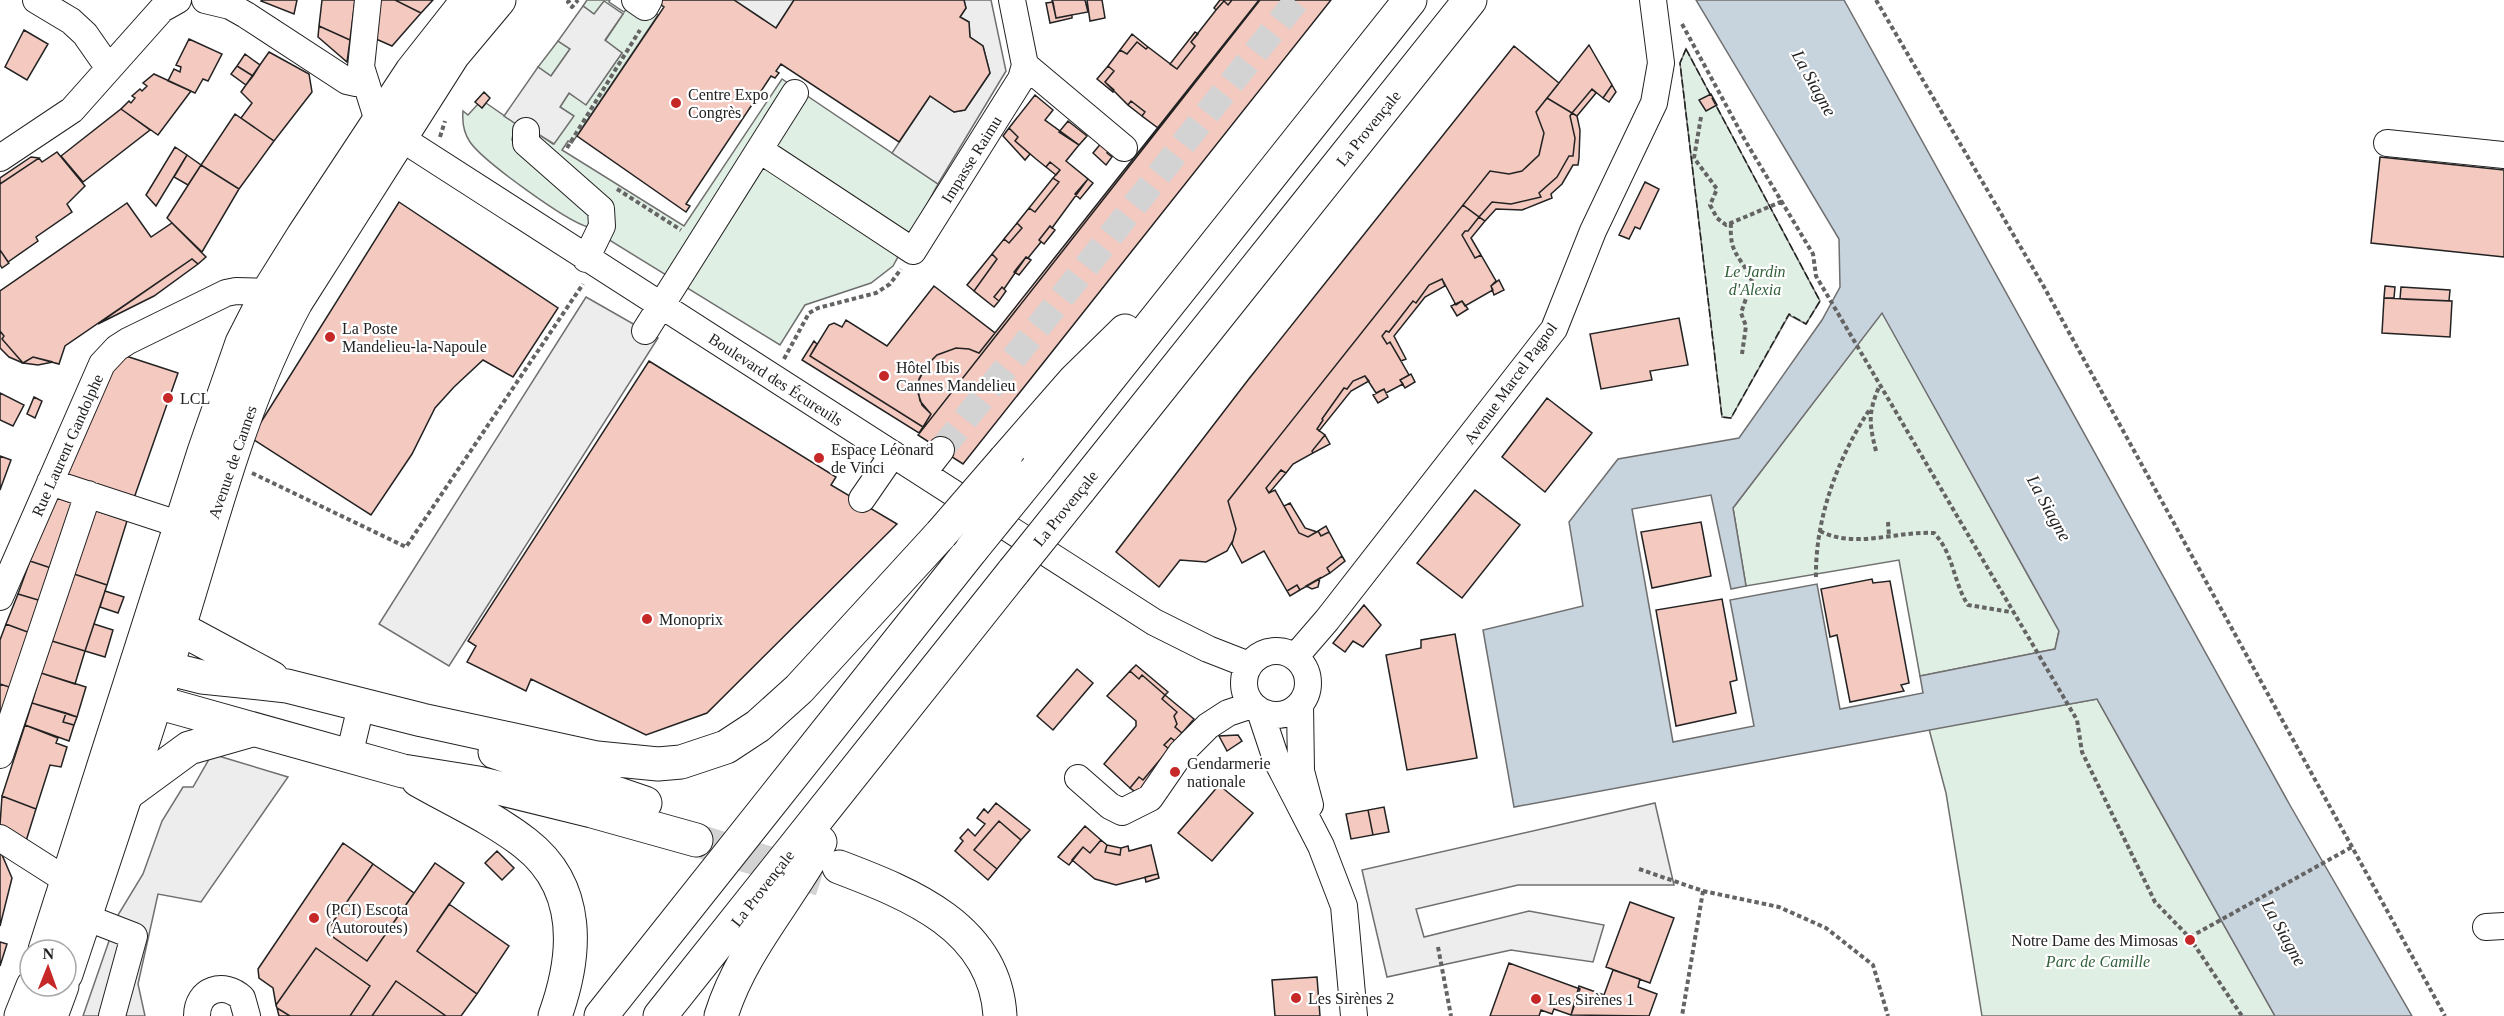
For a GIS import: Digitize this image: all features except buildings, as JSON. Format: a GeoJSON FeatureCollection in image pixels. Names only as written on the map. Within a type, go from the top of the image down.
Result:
{"type":"FeatureCollection","features":[{"type":"Feature","properties":{"kind":"main road","name":"Avenue de Cannes"},"geometry":{"type":"LineString","coordinates":[[152,664],[179,628],[230,463],[275,341],[389,132],[412,71],[468,0]]}},
{"type":"Feature","properties":{"kind":"main road","name":"Avenue de Cannes"},"geometry":{"type":"LineString","coordinates":[[49,938],[142,698],[152,664],[181,525],[242,343],[268,292],[389,132],[499,0]]}},
{"type":"Feature","properties":{"kind":"main road"},"geometry":{"type":"LineString","coordinates":[[601,1016],[1410,0]]}},
{"type":"Feature","properties":{"kind":"main road","name":"La Provençale"},"geometry":{"type":"LineString","coordinates":[[660,1016],[1470,0]]}},
{"type":"Feature","properties":{"kind":"main road"},"geometry":{"type":"LineString","coordinates":[[152,664],[202,677],[287,686],[422,720],[619,760],[658,764],[705,756],[726,747],[758,726],[799,689],[940,534],[1074,381],[1129,327],[1203,262]]}},
{"type":"Feature","properties":{"kind":"main road"},"geometry":{"type":"LineString","coordinates":[[179,628],[287,686]]}},
{"type":"Feature","properties":{"kind":"main road","name":"Avenue de Cannes"},"geometry":{"type":"LineString","coordinates":[[78,938],[125,795],[142,698]]}},
{"type":"Feature","properties":{"kind":"main road"},"geometry":{"type":"LineString","coordinates":[[142,698],[403,771],[478,783],[592,810],[702,832],[514,761],[422,720]]}},
{"type":"Feature","properties":{"kind":"main road"},"geometry":{"type":"LineString","coordinates":[[125,795],[189,748],[254,729]]}},
{"type":"Feature","properties":{"kind":"main road"},"geometry":{"type":"LineString","coordinates":[[721,1016],[730,987],[746,956],[810,860],[863,761]]}},
{"type":"Feature","properties":{"kind":"main road"},"geometry":{"type":"LineString","coordinates":[[403,771],[525,843],[544,860],[557,879],[566,898],[570,930],[567,972],[555,1016]]}},
{"type":"Feature","properties":{"kind":"main road"},"geometry":{"type":"LineString","coordinates":[[982,1016],[968,973],[948,944],[924,924],[834,874],[886,885],[933,908],[960,931],[984,962],[999,1004],[1000,1016]]}},
{"type":"Feature","properties":{"kind":"main road"},"geometry":{"type":"LineString","coordinates":[[21,1016],[28,998]]}},
{"type":"Feature","properties":{"kind":"main road"},"geometry":{"type":"LineString","coordinates":[[51,1016],[58,998]]}},
{"type":"Feature","properties":{"kind":"street"},"geometry":{"type":"LineString","coordinates":[[36,0],[72,21],[85,34],[108,67]]}},
{"type":"Feature","properties":{"kind":"street"},"geometry":{"type":"LineString","coordinates":[[0,158],[72,110],[162,9],[178,0]]}},
{"type":"Feature","properties":{"kind":"street"},"geometry":{"type":"LineString","coordinates":[[205,0],[232,3],[348,81],[356,83],[364,81]]}},
{"type":"Feature","properties":{"kind":"street"},"geometry":{"type":"LineString","coordinates":[[368,0],[361,55],[364,81],[389,132]]}},
{"type":"Feature","properties":{"kind":"street"},"geometry":{"type":"LineString","coordinates":[[1012,0],[1025,65],[1124,148]]}},
{"type":"Feature","properties":{"kind":"street","name":"Avenue Marcel Pagnol"},"geometry":{"type":"LineString","coordinates":[[1294,657],[1327,620],[1554,329],[1593,231],[1638,142],[1654,103],[1661,63],[1659,32],[1653,0]]}},
{"type":"Feature","properties":{"kind":"street","name":"Impasse Raimu"},"geometry":{"type":"LineString","coordinates":[[760,150],[913,251],[1021,79],[1025,65]]}},
{"type":"Feature","properties":{"kind":"street"},"geometry":{"type":"LineString","coordinates":[[645,331],[795,93]]}},
{"type":"Feature","properties":{"kind":"street"},"geometry":{"type":"LineString","coordinates":[[526,131],[526,143],[601,209],[602,226],[591,262]]}},
{"type":"Feature","properties":{"kind":"street","name":"Boulevard des Écureuils"},"geometry":{"type":"LineString","coordinates":[[389,132],[1154,622],[1208,649],[1249,665]]}},
{"type":"Feature","properties":{"kind":"street"},"geometry":{"type":"LineString","coordinates":[[2387,143],[2504,155]]}},
{"type":"Feature","properties":{"kind":"street","name":"Rue Laurent Gandolphe"},"geometry":{"type":"LineString","coordinates":[[0,597],[102,364],[117,348],[226,294],[236,291],[268,292]]}},
{"type":"Feature","properties":{"kind":"street"},"geometry":{"type":"LineString","coordinates":[[923,473],[942,450]]}},
{"type":"Feature","properties":{"kind":"street"},"geometry":{"type":"LineString","coordinates":[[862,499],[893,454]]}},
{"type":"Feature","properties":{"kind":"street"},"geometry":{"type":"LineString","coordinates":[[50,482],[181,525]]}},
{"type":"Feature","properties":{"kind":"street"},"geometry":{"type":"LineString","coordinates":[[0,755],[88,494]]}},
{"type":"Feature","properties":{"kind":"street"},"geometry":{"type":"LineString","coordinates":[[1078,778],[1110,806],[1122,812],[1150,798],[1181,753],[1208,726],[1228,713],[1256,708],[1280,715],[1291,712],[1300,704],[1307,691],[1308,682],[1302,664],[1294,657],[1275,651],[1257,657],[1249,665],[1244,685],[1256,708],[1276,759],[1321,846]]}},
{"type":"Feature","properties":{"kind":"street"},"geometry":{"type":"LineString","coordinates":[[1300,704],[1301,771],[1321,846],[1344,906],[1354,1016]]}},
{"type":"Feature","properties":{"kind":"street"},"geometry":{"type":"LineString","coordinates":[[349,756],[361,705]]}},
{"type":"Feature","properties":{"kind":"street"},"geometry":{"type":"LineString","coordinates":[[0,838],[69,882]]}},
{"type":"Feature","properties":{"kind":"street"},"geometry":{"type":"LineString","coordinates":[[85,917],[134,936],[112,1016]]}},
{"type":"Feature","properties":{"kind":"street"},"geometry":{"type":"LineString","coordinates":[[197,1016],[200,1001],[205,994],[219,988],[228,988],[242,998],[247,1016]]}},
{"type":"Feature","properties":{"kind":"path"},"geometry":{"type":"LineString","coordinates":[[570,0],[568,2],[572,7],[578,0]]}},
{"type":"Feature","properties":{"kind":"path"},"geometry":{"type":"LineString","coordinates":[[1876,0],[2044,287],[2445,1016]]}},
{"type":"Feature","properties":{"kind":"path"},"geometry":{"type":"LineString","coordinates":[[563,154],[646,20],[634,12],[641,1]]}},
{"type":"Feature","properties":{"kind":"path"},"geometry":{"type":"LineString","coordinates":[[1680,18],[1746,141],[1813,254],[1816,276],[2077,720],[2082,752],[2155,902],[2189,938],[2242,1016]]}},
{"type":"Feature","properties":{"kind":"path"},"geometry":{"type":"LineString","coordinates":[[1701,117],[1694,158],[1717,189],[1710,205],[1717,218],[1726,225],[1783,201]]}},
{"type":"Feature","properties":{"kind":"path"},"geometry":{"type":"LineString","coordinates":[[613,186],[702,243]]}},
{"type":"Feature","properties":{"kind":"path"},"geometry":{"type":"LineString","coordinates":[[1731,223],[1731,248],[1746,267],[1752,281],[1741,313],[1746,326],[1742,354]]}},
{"type":"Feature","properties":{"kind":"path"},"geometry":{"type":"LineString","coordinates":[[230,463],[406,547],[591,262]]}},
{"type":"Feature","properties":{"kind":"path"},"geometry":{"type":"LineString","coordinates":[[1816,577],[1820,531],[1825,508],[1856,430],[1870,409],[1879,386]]}},
{"type":"Feature","properties":{"kind":"path"},"geometry":{"type":"LineString","coordinates":[[1870,409],[1869,425],[1876,451]]}},
{"type":"Feature","properties":{"kind":"path"},"geometry":{"type":"LineString","coordinates":[[1888,522],[1889,536]]}},
{"type":"Feature","properties":{"kind":"path"},"geometry":{"type":"LineString","coordinates":[[1820,531],[1829,536],[1868,540],[1909,532],[1934,533],[1944,544],[1959,591],[1968,605],[2012,612]]}},
{"type":"Feature","properties":{"kind":"path"},"geometry":{"type":"LineString","coordinates":[[2189,938],[2352,847]]}},
{"type":"Feature","properties":{"kind":"path"},"geometry":{"type":"LineString","coordinates":[[1639,870],[1703,891],[1779,907],[1826,928],[1873,964],[1888,1016]]}},
{"type":"Feature","properties":{"kind":"path"},"geometry":{"type":"LineString","coordinates":[[1682,1016],[1703,891]]}},
{"type":"Feature","properties":{"kind":"path"},"geometry":{"type":"LineString","coordinates":[[1438,947],[1451,1016]]}},
{"type":"Feature","properties":{"kind":"green space"},"geometry":{"type":"Polygon","coordinates":[[[587,0],[610,0],[609,2],[624,12],[635,0],[658,15],[572,143],[568,141],[562,150],[684,226],[782,79],[938,184],[893,266],[871,283],[805,305],[780,345],[606,238],[539,140],[540,135],[553,144],[573,116],[560,107],[569,93],[586,104],[622,53],[605,41],[623,14],[594,14],[583,6],[587,0]]]}},
{"type":"Feature","properties":{"kind":"green space"},"geometry":{"type":"Polygon","coordinates":[[[558,41],[570,49],[551,76],[538,67],[558,41]]]}},
{"type":"Feature","properties":{"kind":"green space","name":"Le Jardin d'Alexia"},"geometry":{"type":"Polygon","coordinates":[[[1686,49],[1820,301],[1806,324],[1789,315],[1731,418],[1722,417],[1680,63],[1686,49]]]}},
{"type":"Feature","properties":{"kind":"green space"},"geometry":{"type":"Polygon","coordinates":[[[486,103],[515,123],[512,140],[515,146],[593,214],[588,227],[562,214],[526,189],[491,162],[470,142],[464,127],[463,111],[468,115],[478,104],[482,108],[486,103]]]}},
{"type":"Feature","properties":{"kind":"green space"},"geometry":{"type":"Polygon","coordinates":[[[1882,312],[2059,631],[2055,649],[1920,676],[1899,560],[1746,586],[1733,508],[1882,312]]]}},
{"type":"Feature","properties":{"kind":"green space","name":"Parc de Camille"},"geometry":{"type":"Polygon","coordinates":[[[2097,699],[2275,1016],[1982,1016],[1946,793],[1929,729],[2097,699]]]}},
{"type":"Feature","properties":{"kind":"shaded area"},"geometry":{"type":"Polygon","coordinates":[[[734,0],[794,0],[776,28],[734,0]]]}},
{"type":"Feature","properties":{"kind":"shaded area"},"geometry":{"type":"Polygon","coordinates":[[[964,0],[991,0],[1006,71],[938,184],[892,153],[930,96],[954,112],[965,110],[990,73],[983,46],[970,37],[969,22],[960,17],[966,8],[964,0]]]}},
{"type":"Feature","properties":{"kind":"shaded area"},"geometry":{"type":"Polygon","coordinates":[[[604,1],[623,14],[605,40],[622,53],[586,105],[569,93],[560,107],[574,116],[554,144],[538,134],[535,137],[504,116],[538,67],[551,76],[570,49],[558,41],[583,6],[594,14],[604,1]]]}},
{"type":"Feature","properties":{"kind":"shaded area"},"geometry":{"type":"Polygon","coordinates":[[[586,297],[658,338],[449,666],[379,624],[586,297]]]}},
{"type":"Feature","properties":{"kind":"shaded area"},"geometry":{"type":"Polygon","coordinates":[[[212,754],[288,777],[201,902],[158,894],[138,984],[145,1016],[83,1016],[118,915],[143,874],[162,821],[183,787],[193,787],[212,754]]]}},
{"type":"Feature","properties":{"kind":"shaded area"},"geometry":{"type":"Polygon","coordinates":[[[1655,803],[1674,885],[1518,885],[1416,909],[1424,937],[1529,911],[1604,925],[1593,962],[1511,950],[1387,977],[1362,870],[1655,803]]]}},
{"type":"Feature","properties":{"kind":"water","name":"La Siagne"},"geometry":{"type":"Polygon","coordinates":[[[1696,0],[1844,0],[2291,807],[2412,1016],[2275,1016],[2097,699],[1514,807],[1483,630],[1583,606],[1569,522],[1618,459],[1739,438],[1822,320],[1840,287],[1839,239],[1696,0]],[[1882,313],[1733,508],[1746,586],[1731,589],[1711,495],[1632,509],[1673,742],[1754,726],[1730,600],[1817,584],[1840,709],[1923,693],[1920,676],[2055,649],[2059,631],[1882,313]]]}},
{"type":"Feature","properties":{"kind":"tunnel"},"geometry":{"type":"LineString","coordinates":[[941,450],[1297,0]]}},
{"type":"Feature","properties":{"kind":"tunnel"},"geometry":{"type":"LineString","coordinates":[[696,840],[829,882]]}},
{"type":"Feature","properties":{"kind":"fence"},"geometry":{"type":"LineString","coordinates":[[1686,49],[1820,301],[1806,324],[1789,314],[1731,418],[1722,417],[1680,63],[1686,49]]}},
{"type":"Feature","properties":{"kind":"place","name":"Centre Expo Congrès"},"geometry":{"type":"Point","coordinates":[676,103]}},
{"type":"Feature","properties":{"kind":"place","name":"La Poste Mandelieu-la-Napoule"},"geometry":{"type":"Point","coordinates":[330,337]}},
{"type":"Feature","properties":{"kind":"place","name":"Hôtel Ibis Cannes Mandelieu"},"geometry":{"type":"Point","coordinates":[884,376]}},
{"type":"Feature","properties":{"kind":"place","name":"LCL"},"geometry":{"type":"Point","coordinates":[168,398]}},
{"type":"Feature","properties":{"kind":"place","name":"Espace Léonard de Vinci"},"geometry":{"type":"Point","coordinates":[819,458]}},
{"type":"Feature","properties":{"kind":"place","name":"Monoprix"},"geometry":{"type":"Point","coordinates":[647,619]}},
{"type":"Feature","properties":{"kind":"place","name":"Gendarmerie nationale"},"geometry":{"type":"Point","coordinates":[1175,772]}},
{"type":"Feature","properties":{"kind":"place","name":"(PCI) Escota (Autoroutes)"},"geometry":{"type":"Point","coordinates":[314,918]}},
{"type":"Feature","properties":{"kind":"place","name":"Notre Dame des Mimosas"},"geometry":{"type":"Point","coordinates":[2190,940]}},
{"type":"Feature","properties":{"kind":"place","name":"Les Sirènes 2"},"geometry":{"type":"Point","coordinates":[1296,998]}},
{"type":"Feature","properties":{"kind":"place","name":"Les Sirènes 1"},"geometry":{"type":"Point","coordinates":[1536,999]}}]}
